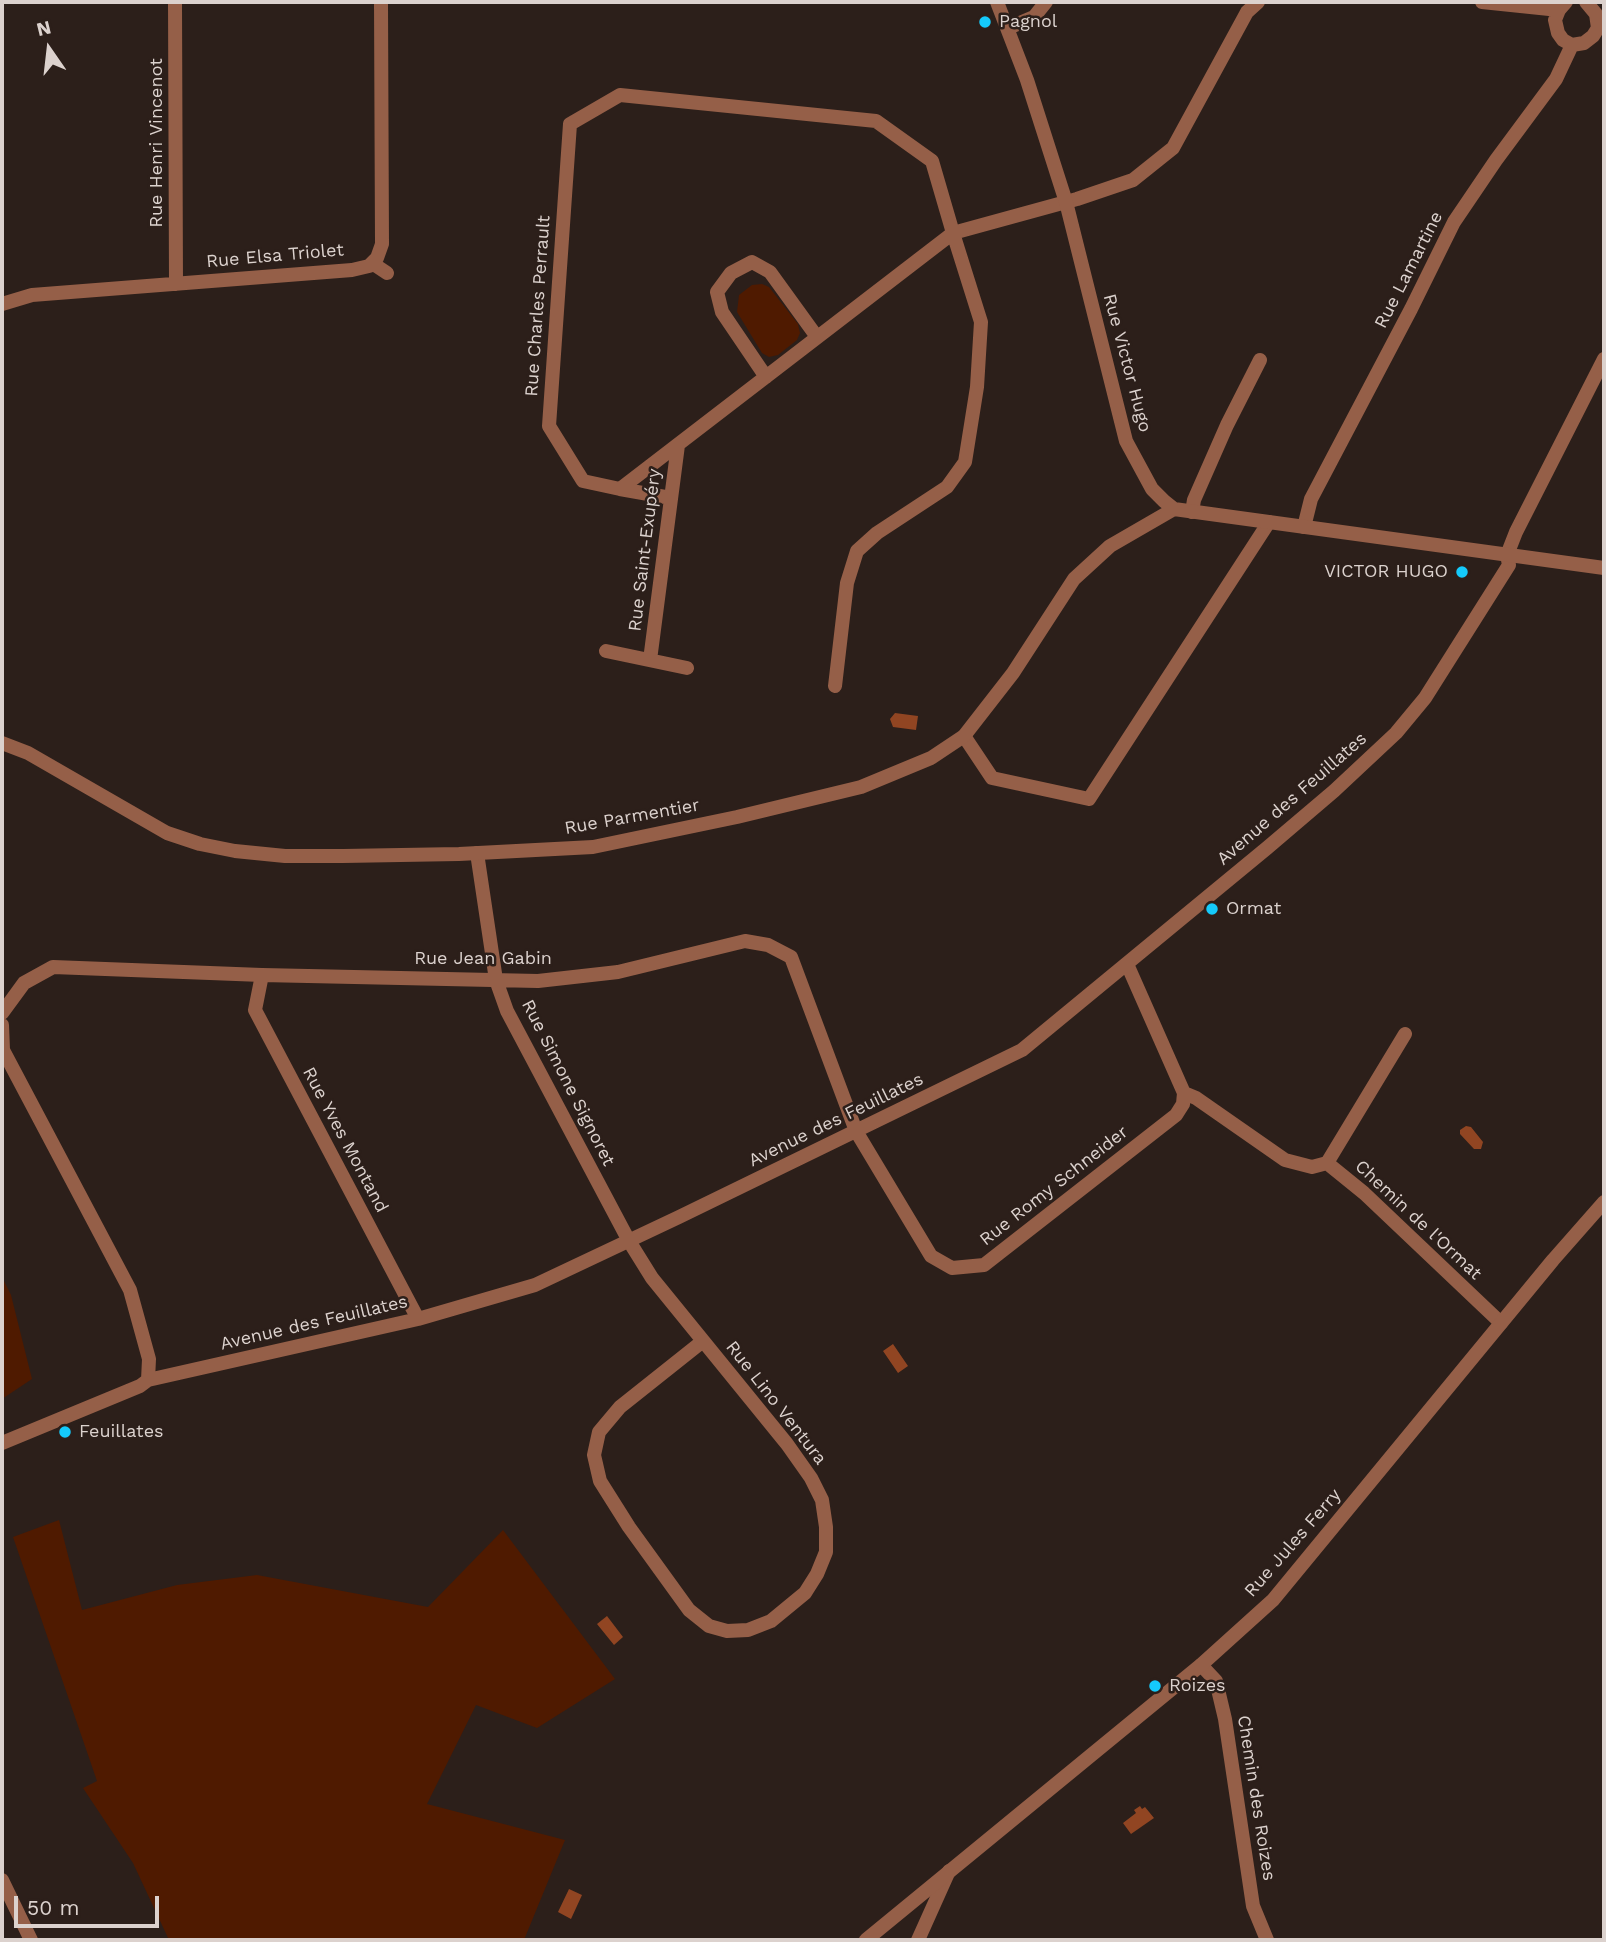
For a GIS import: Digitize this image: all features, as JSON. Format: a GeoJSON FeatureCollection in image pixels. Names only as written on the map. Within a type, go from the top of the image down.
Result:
{"type":"FeatureCollection","features":[{"type":"Feature","properties":{"kind":"street","name":"Rue Henri Vincenot"},"geometry":{"type":"LineString","coordinates":[[175,2],[176,284]]}},
{"type":"Feature","properties":{"kind":"street"},"geometry":{"type":"LineString","coordinates":[[381,2],[382,244],[372,263],[387,273]]}},
{"type":"Feature","properties":{"kind":"street","name":"Rue Victor Hugo"},"geometry":{"type":"LineString","coordinates":[[997,2],[1021,64],[1066,202],[1126,441],[1152,489],[1174,509]]}},
{"type":"Feature","properties":{"kind":"street"},"geometry":{"type":"LineString","coordinates":[[1008,28],[1034,17],[1046,2]]}},
{"type":"Feature","properties":{"kind":"street"},"geometry":{"type":"LineString","coordinates":[[620,489],[953,233],[1066,202],[1133,180],[1173,148],[1247,12],[1258,2]]}},
{"type":"Feature","properties":{"kind":"street"},"geometry":{"type":"LineString","coordinates":[[1482,2],[1562,6],[1555,20],[1558,33],[1572,45],[1584,43],[1593,36],[1601,21],[1586,2]]}},
{"type":"Feature","properties":{"kind":"street","name":"Rue Lamartine"},"geometry":{"type":"LineString","coordinates":[[1304,527],[1311,499],[1454,222],[1556,79],[1572,45]]}},
{"type":"Feature","properties":{"kind":"street","name":"Rue Charles Perrault"},"geometry":{"type":"LineString","coordinates":[[620,489],[583,481],[549,426],[570,124],[620,95],[876,121],[932,161],[953,233]]}},
{"type":"Feature","properties":{"kind":"street"},"geometry":{"type":"LineString","coordinates":[[835,686],[847,583],[857,551],[877,533],[947,487],[965,462],[977,387],[981,322],[953,233]]}},
{"type":"Feature","properties":{"kind":"street"},"geometry":{"type":"LineString","coordinates":[[766,377],[722,312],[717,292],[731,273],[752,262],[770,272],[817,337]]}},
{"type":"Feature","properties":{"kind":"street","name":"Rue Elsa Triolet"},"geometry":{"type":"LineString","coordinates":[[2,304],[32,295],[352,270],[372,263]]}},
{"type":"Feature","properties":{"kind":"street","name":"Avenue des Feuillates"},"geometry":{"type":"LineString","coordinates":[[2,1443],[140,1386],[148,1380],[418,1319],[535,1285],[1021,1050],[1334,791],[1396,733],[1425,698],[1509,565],[1507,555],[1516,532],[1604,359]]}},
{"type":"Feature","properties":{"kind":"street"},"geometry":{"type":"LineString","coordinates":[[1192,512],[1194,500],[1260,360]]}},
{"type":"Feature","properties":{"kind":"street","name":"Rue Saint-Exupéry"},"geometry":{"type":"LineString","coordinates":[[650,660],[678,445]]}},
{"type":"Feature","properties":{"kind":"street"},"geometry":{"type":"LineString","coordinates":[[620,489],[671,498]]}},
{"type":"Feature","properties":{"kind":"street"},"geometry":{"type":"LineString","coordinates":[[1174,509],[1604,568]]}},
{"type":"Feature","properties":{"kind":"street","name":"Rue Parmentier"},"geometry":{"type":"LineString","coordinates":[[2,743],[28,753],[167,833],[200,844],[235,851],[285,856],[477,853],[593,847],[737,817],[861,787],[931,758],[964,736],[1013,673],[1074,579],[1110,546],[1174,509]]}},
{"type":"Feature","properties":{"kind":"street"},"geometry":{"type":"LineString","coordinates":[[964,736],[992,778],[1090,799],[1269,522]]}},
{"type":"Feature","properties":{"kind":"street","name":"Rue Saint-Exupéry"},"geometry":{"type":"LineString","coordinates":[[606,651],[687,668]]}},
{"type":"Feature","properties":{"kind":"street","name":"Rue Simone Signoret"},"geometry":{"type":"LineString","coordinates":[[477,853],[496,980],[508,1011],[629,1241]]}},
{"type":"Feature","properties":{"kind":"street","name":"Rue Jean Gabin"},"geometry":{"type":"LineString","coordinates":[[2,1013],[23,983],[53,967],[538,981],[605,973],[745,941],[768,945],[791,957],[856,1131]]}},
{"type":"Feature","properties":{"kind":"street"},"geometry":{"type":"LineString","coordinates":[[1127,964],[1184,1093],[1196,1098],[1285,1160],[1312,1167],[1327,1163]]}},
{"type":"Feature","properties":{"kind":"street","name":"Rue Yves Montand"},"geometry":{"type":"LineString","coordinates":[[262,975],[255,1010],[418,1319]]}},
{"type":"Feature","properties":{"kind":"street"},"geometry":{"type":"LineString","coordinates":[[2,1025],[3,1050],[130,1290],[149,1359],[148,1380]]}},
{"type":"Feature","properties":{"kind":"street","name":"Chemin de l'Ormat"},"geometry":{"type":"LineString","coordinates":[[1405,1034],[1327,1163],[1364,1194],[1500,1323]]}},
{"type":"Feature","properties":{"kind":"street","name":"Rue Romy Schneider"},"geometry":{"type":"LineString","coordinates":[[856,1131],[931,1255],[952,1268],[984,1265],[1176,1115],[1183,1104],[1184,1093]]}},
{"type":"Feature","properties":{"kind":"street","name":"Rue Jules Ferry"},"geometry":{"type":"LineString","coordinates":[[866,1940],[1201,1665],[1273,1600],[1500,1323],[1604,1202]]}},
{"type":"Feature","properties":{"kind":"street","name":"Rue Lino Ventura"},"geometry":{"type":"LineString","coordinates":[[629,1241],[652,1278],[787,1444],[811,1478],[822,1500],[826,1552],[817,1574],[805,1593],[771,1621],[748,1630],[727,1631],[709,1626],[689,1609],[600,1481],[594,1455],[599,1432],[620,1407],[703,1341]]}},
{"type":"Feature","properties":{"kind":"street","name":"Chemin des Roizes"},"geometry":{"type":"LineString","coordinates":[[1201,1665],[1216,1681],[1253,1906],[1267,1940]]}},
{"type":"Feature","properties":{"kind":"street"},"geometry":{"type":"LineString","coordinates":[[918,1940],[949,1871]]}},
{"type":"Feature","properties":{"kind":"street"},"geometry":{"type":"LineString","coordinates":[[2,1880],[31,1940]]}},
{"type":"Feature","properties":{"kind":"shaded area"},"geometry":{"type":"Polygon","coordinates":[[[762,284],[769,287],[798,324],[800,333],[797,340],[778,355],[769,357],[762,353],[737,312],[739,295],[752,285],[762,284]]]}},
{"type":"Feature","properties":{"kind":"shaded area"},"geometry":{"type":"Polygon","coordinates":[[[895,713],[918,716],[916,730],[893,727],[890,719],[895,713]]]}},
{"type":"Feature","properties":{"kind":"shaded area"},"geometry":{"type":"Polygon","coordinates":[[[1466,1126],[1471,1127],[1483,1142],[1481,1149],[1474,1149],[1460,1134],[1460,1130],[1466,1126]]]}},
{"type":"Feature","properties":{"kind":"shaded area"},"geometry":{"type":"Polygon","coordinates":[[[2,1277],[11,1295],[32,1379],[2,1399],[2,1277]]]}},
{"type":"Feature","properties":{"kind":"shaded area"},"geometry":{"type":"Polygon","coordinates":[[[893,1344],[908,1366],[898,1373],[883,1351],[893,1344]]]}},
{"type":"Feature","properties":{"kind":"shaded area"},"geometry":{"type":"Polygon","coordinates":[[[59,1520],[82,1610],[177,1585],[257,1575],[428,1607],[503,1530],[615,1679],[537,1728],[476,1705],[427,1804],[565,1840],[524,1940],[169,1940],[133,1863],[83,1788],[97,1781],[13,1537],[59,1520]]]}},
{"type":"Feature","properties":{"kind":"shaded area"},"geometry":{"type":"Polygon","coordinates":[[[607,1616],[623,1637],[614,1645],[597,1624],[607,1616]]]}},
{"type":"Feature","properties":{"kind":"shaded area"},"geometry":{"type":"Polygon","coordinates":[[[1140,1806],[1142,1809],[1145,1807],[1154,1818],[1131,1834],[1123,1823],[1136,1813],[1134,1810],[1140,1806]]]}},
{"type":"Feature","properties":{"kind":"shaded area"},"geometry":{"type":"Polygon","coordinates":[[[569,1889],[582,1895],[571,1919],[558,1912],[569,1889]]]}},
{"type":"Feature","properties":{"kind":"place","name":"Pagnol"},"geometry":{"type":"Point","coordinates":[985,22]}},
{"type":"Feature","properties":{"kind":"place","name":"VICTOR HUGO"},"geometry":{"type":"Point","coordinates":[1462,572]}},
{"type":"Feature","properties":{"kind":"place","name":"Ormat"},"geometry":{"type":"Point","coordinates":[1212,909]}},
{"type":"Feature","properties":{"kind":"place","name":"Feuillates"},"geometry":{"type":"Point","coordinates":[65,1432]}},
{"type":"Feature","properties":{"kind":"place","name":"Roizes"},"geometry":{"type":"Point","coordinates":[1155,1686]}}]}
